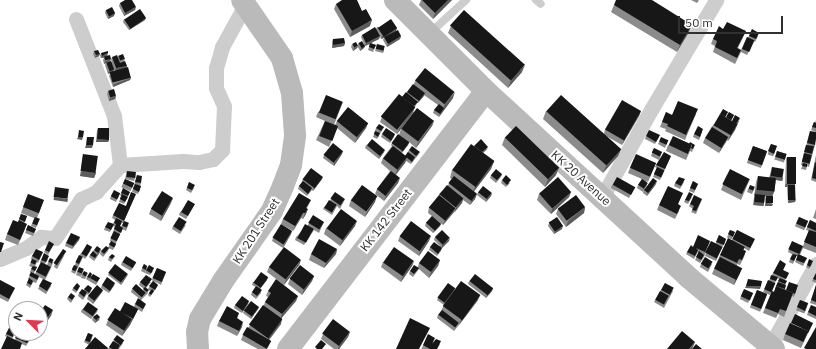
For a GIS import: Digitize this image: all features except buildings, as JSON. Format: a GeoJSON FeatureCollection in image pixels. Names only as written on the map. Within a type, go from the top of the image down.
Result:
{"type":"FeatureCollection","features":[{"type":"Feature","properties":{"kind":"main road","name":"KK 20 Avenue"},"geometry":{"type":"LineString","coordinates":[[395,0],[428,35],[486,91],[688,277],[772,347]]}},
{"type":"Feature","properties":{"kind":"main road","name":"KK 201 Street"},"geometry":{"type":"LineString","coordinates":[[198,349],[196,332],[204,313],[223,280],[272,211],[284,186],[291,165],[295,135],[292,93],[282,58],[243,2]]}},
{"type":"Feature","properties":{"kind":"main road","name":"KK 142 Street"},"geometry":{"type":"LineString","coordinates":[[288,349],[486,91]]}},
{"type":"Feature","properties":{"kind":"street"},"geometry":{"type":"LineString","coordinates":[[602,197],[652,108],[716,0]]}},
{"type":"Feature","properties":{"kind":"street"},"geometry":{"type":"LineString","coordinates":[[0,259],[26,248],[41,237],[55,238],[81,199],[96,192],[120,165],[183,161],[199,162],[213,159],[222,150],[224,106],[216,88],[216,68],[222,47],[243,2]]}},
{"type":"Feature","properties":{"kind":"street"},"geometry":{"type":"LineString","coordinates":[[76,19],[114,116],[120,165]]}},
{"type":"Feature","properties":{"kind":"street"},"geometry":{"type":"LineString","coordinates":[[772,347],[816,264]]}},
{"type":"Feature","properties":{"kind":"lane"},"geometry":{"type":"LineString","coordinates":[[428,35],[466,0]]}}]}
